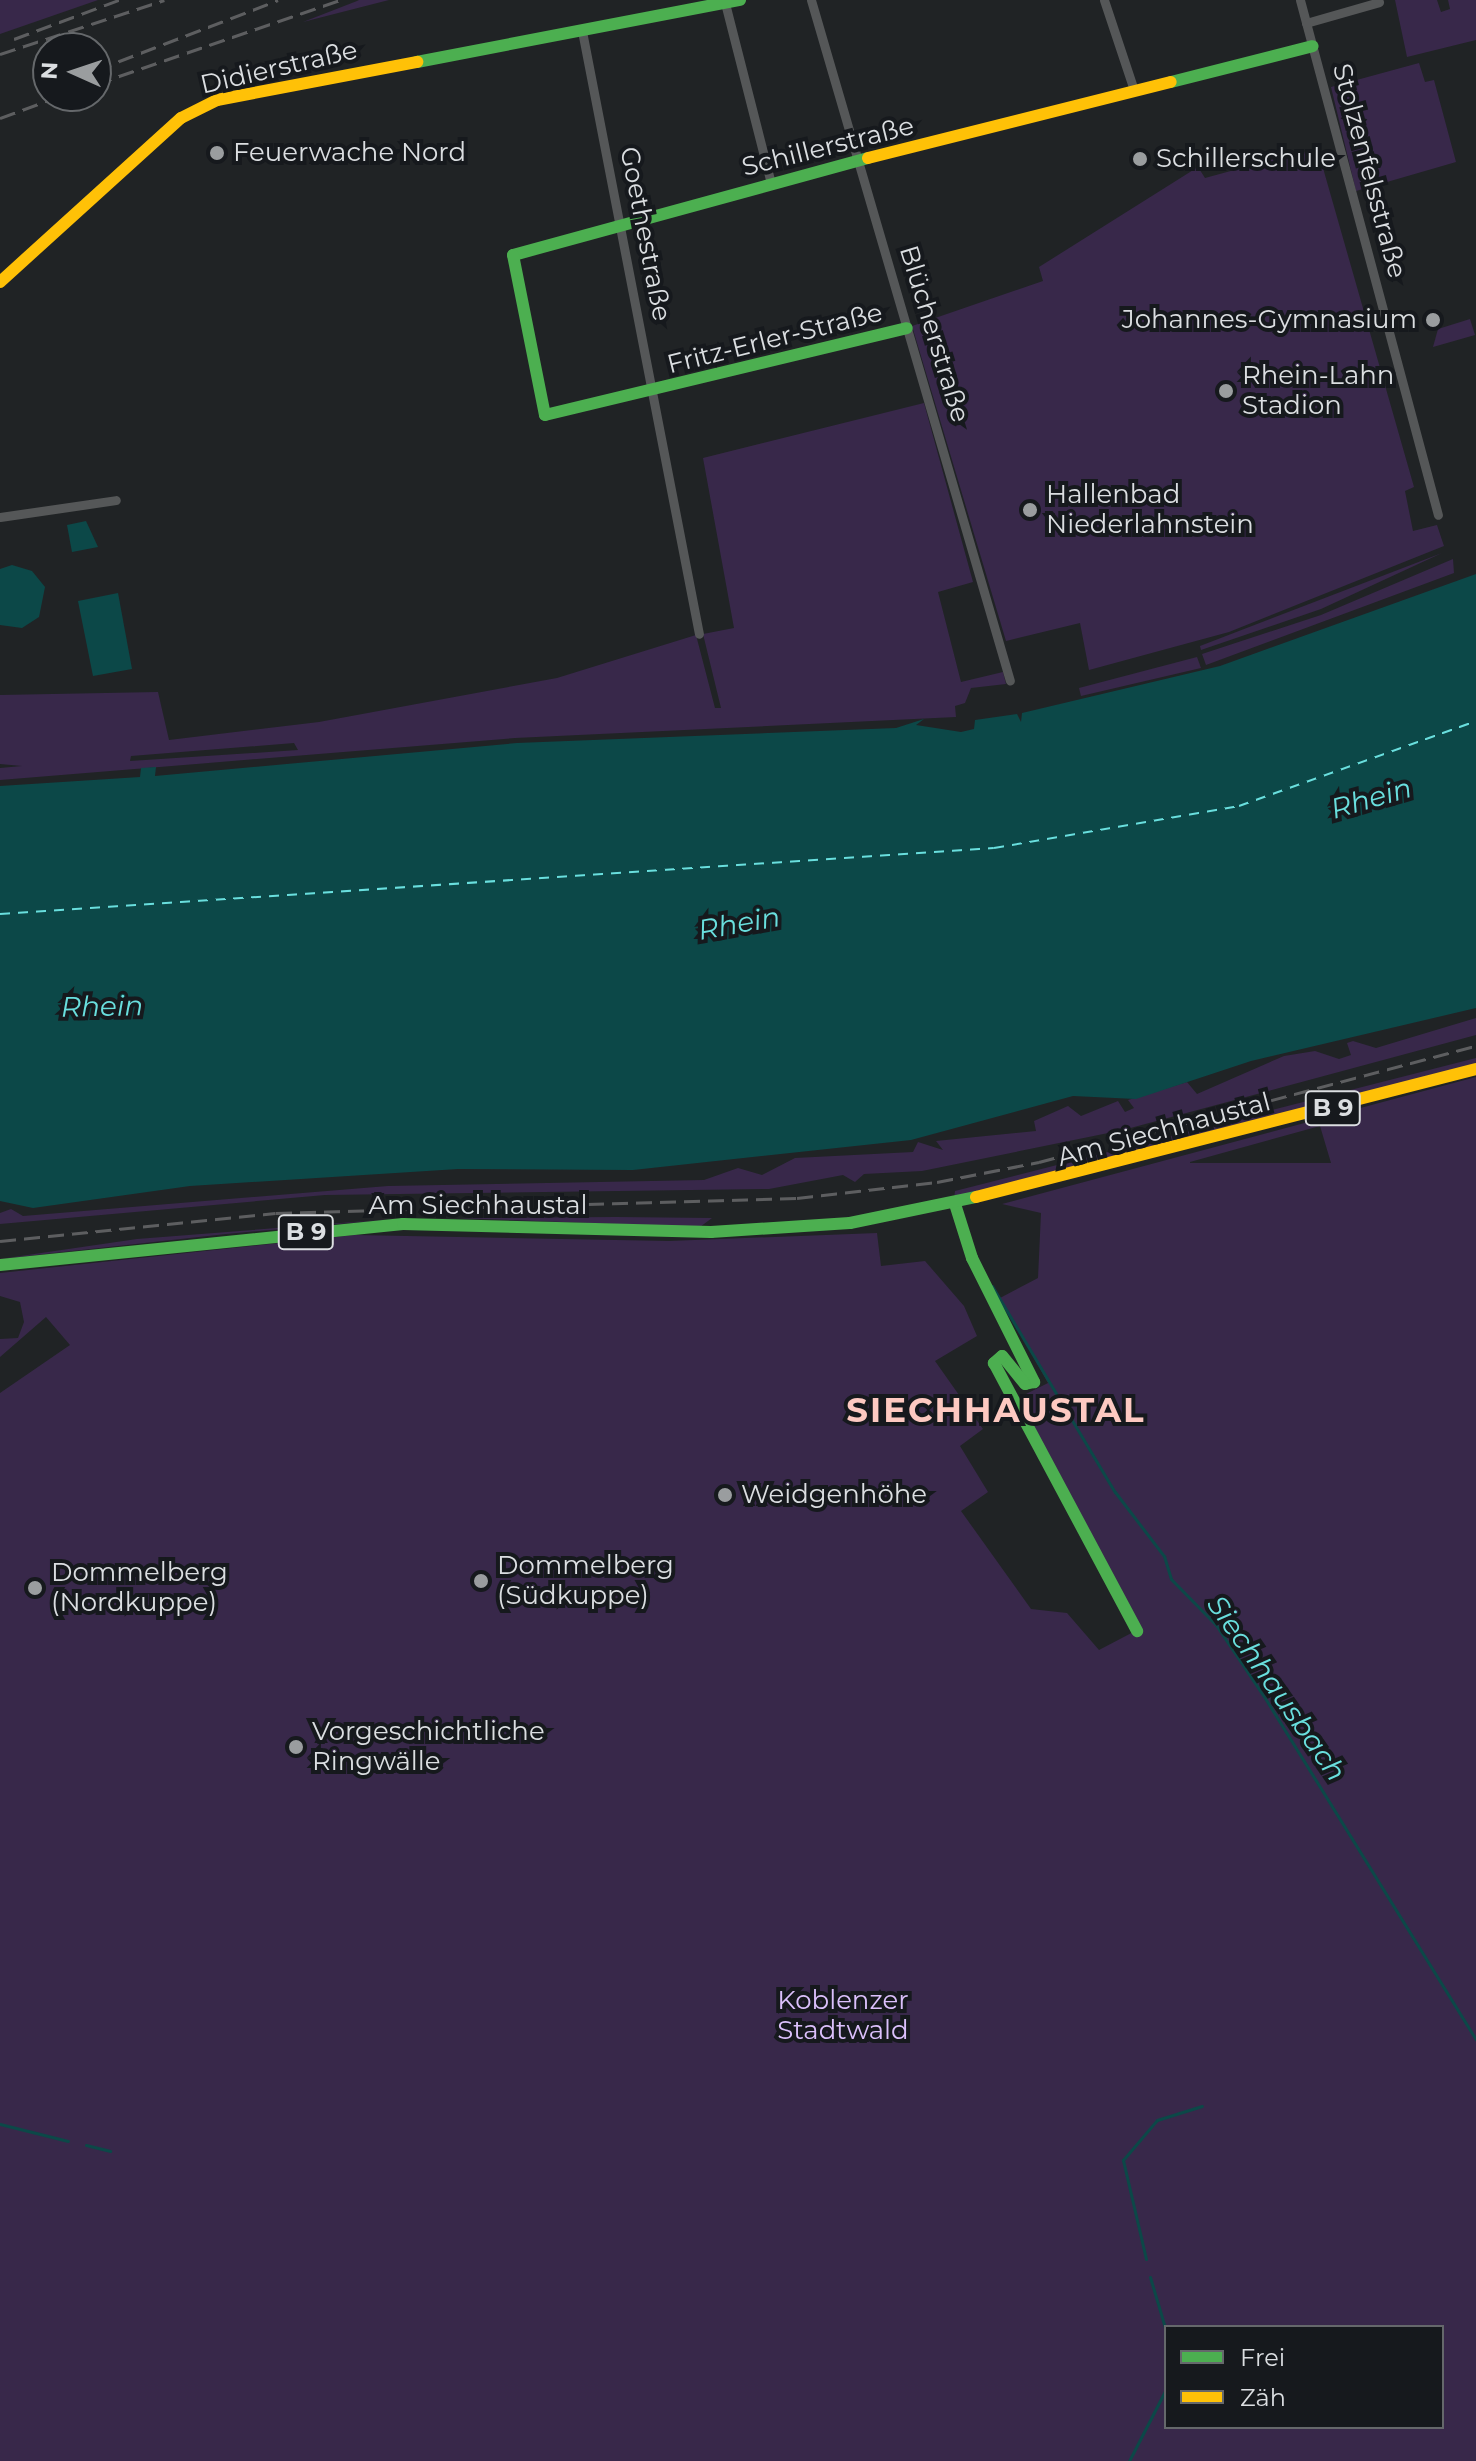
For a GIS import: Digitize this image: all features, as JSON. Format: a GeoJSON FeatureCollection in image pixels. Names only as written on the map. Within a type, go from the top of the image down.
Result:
{"type":"FeatureCollection","features":[{"type":"Feature","properties":{"kind":"street","name":"Didierstraße"},"geometry":{"type":"LineString","coordinates":[[0,282],[196,108],[740,0]]}},
{"type":"Feature","properties":{"kind":"street","name":"Blücherstraße"},"geometry":{"type":"LineString","coordinates":[[811,0],[862,163],[1010,681]]}},
{"type":"Feature","properties":{"kind":"street","name":"Stolzenfelsstraße"},"geometry":{"type":"LineString","coordinates":[[1300,0],[1438,515]]}},
{"type":"Feature","properties":{"kind":"street"},"geometry":{"type":"LineString","coordinates":[[1108,1],[1134,90]]}},
{"type":"Feature","properties":{"kind":"street"},"geometry":{"type":"LineString","coordinates":[[1306,23],[1379,2]]}},
{"type":"Feature","properties":{"kind":"street"},"geometry":{"type":"LineString","coordinates":[[725,3],[771,183]]}},
{"type":"Feature","properties":{"kind":"street","name":"Goethestraße"},"geometry":{"type":"LineString","coordinates":[[582,31],[699,634]]}},
{"type":"Feature","properties":{"kind":"street","name":"Schillerstraße"},"geometry":{"type":"LineString","coordinates":[[545,415],[513,255],[620,220],[862,163],[1313,46]]}},
{"type":"Feature","properties":{"kind":"street","name":"Fritz-Erler-Straße"},"geometry":{"type":"LineString","coordinates":[[545,415],[653,393],[907,328]]}},
{"type":"Feature","properties":{"kind":"street"},"geometry":{"type":"LineString","coordinates":[[0,517],[116,500]]}},
{"type":"Feature","properties":{"kind":"street","name":"Am Siechhaustal"},"geometry":{"type":"LineString","coordinates":[[0,1265],[403,1224],[711,1232],[850,1223],[955,1204],[1476,1069]]}},
{"type":"Feature","properties":{"kind":"street"},"geometry":{"type":"LineString","coordinates":[[955,1204],[972,1258],[1034,1382],[1025,1384],[1002,1356],[994,1363],[1137,1631]]}},
{"type":"Feature","properties":{"kind":"green space"},"geometry":{"type":"Polygon","coordinates":[[[0,0],[98,0],[0,34],[0,0]]]}},
{"type":"Feature","properties":{"kind":"green space"},"geometry":{"type":"Polygon","coordinates":[[[389,0],[303,22],[357,1],[389,0]]]}},
{"type":"Feature","properties":{"kind":"green space"},"geometry":{"type":"Polygon","coordinates":[[[1395,0],[1437,0],[1441,12],[1450,9],[1448,0],[1476,0],[1476,40],[1407,57],[1395,0]]]}},
{"type":"Feature","properties":{"kind":"green space"},"geometry":{"type":"Polygon","coordinates":[[[1419,63],[1425,82],[1434,80],[1456,162],[1356,191],[1331,87],[1419,63]]]}},
{"type":"Feature","properties":{"kind":"green space"},"geometry":{"type":"Polygon","coordinates":[[[1304,151],[1306,158],[1319,154],[1414,487],[1405,491],[1413,531],[1437,525],[1444,546],[1229,632],[1089,670],[1080,623],[1006,641],[912,326],[1043,281],[1039,267],[1198,167],[1205,178],[1304,151]]]}},
{"type":"Feature","properties":{"kind":"green space"},"geometry":{"type":"Polygon","coordinates":[[[1470,319],[1475,335],[1433,347],[1438,329],[1470,319]]]}},
{"type":"Feature","properties":{"kind":"green space"},"geometry":{"type":"Polygon","coordinates":[[[924,403],[973,582],[938,592],[961,682],[1003,672],[1006,684],[971,688],[965,703],[955,706],[956,717],[515,738],[0,780],[0,768],[22,766],[0,764],[0,695],[158,692],[169,740],[319,722],[557,678],[696,635],[715,708],[721,708],[703,634],[734,628],[703,458],[924,403]],[[294,743],[131,756],[130,761],[298,750],[294,743]]]}},
{"type":"Feature","properties":{"kind":"green space"},"geometry":{"type":"Polygon","coordinates":[[[1442,553],[1321,609],[1201,650],[1200,646],[1442,553]]]}},
{"type":"Feature","properties":{"kind":"green space"},"geometry":{"type":"Polygon","coordinates":[[[1453,559],[1454,573],[1206,665],[1202,654],[1321,615],[1453,559]]]}},
{"type":"Feature","properties":{"kind":"green space"},"geometry":{"type":"Polygon","coordinates":[[[1197,657],[1201,668],[1081,696],[1079,688],[1197,657]]]}},
{"type":"Feature","properties":{"kind":"green space"},"geometry":{"type":"Polygon","coordinates":[[[1476,1018],[1476,1035],[1123,1130],[922,1171],[864,1174],[855,1182],[843,1175],[769,1189],[325,1195],[0,1224],[0,1213],[11,1209],[23,1216],[388,1186],[704,1180],[738,1168],[762,1175],[795,1158],[913,1152],[918,1142],[943,1150],[936,1141],[1036,1131],[1034,1121],[1068,1106],[1081,1116],[1118,1101],[1125,1112],[1134,1108],[1128,1100],[1187,1082],[1197,1094],[1284,1056],[1315,1051],[1339,1059],[1351,1055],[1347,1043],[1353,1041],[1376,1048],[1476,1018]]]}},
{"type":"Feature","properties":{"kind":"green space"},"geometry":{"type":"Polygon","coordinates":[[[1476,1058],[1476,1064],[1098,1166],[954,1199],[955,1191],[1476,1058]]]}},
{"type":"Feature","properties":{"kind":"green space","name":"Koblenzer Stadtwald"},"geometry":{"type":"Polygon","coordinates":[[[1476,1077],[1476,2461],[0,2461],[0,1393],[70,1345],[46,1317],[0,1357],[0,1339],[18,1338],[24,1322],[20,1302],[0,1296],[0,1273],[355,1235],[669,1241],[877,1233],[881,1266],[925,1261],[964,1306],[977,1336],[935,1361],[983,1429],[960,1446],[988,1492],[961,1511],[1031,1609],[1067,1613],[1099,1650],[1141,1628],[1018,1398],[1048,1383],[1000,1298],[1038,1278],[1041,1213],[1002,1204],[1476,1077]],[[1320,1126],[1190,1162],[1190,1163],[1331,1163],[1320,1126]]]}},
{"type":"Feature","properties":{"kind":"green space"},"geometry":{"type":"Polygon","coordinates":[[[456,1218],[712,1218],[700,1227],[456,1218]]]}},
{"type":"Feature","properties":{"kind":"green space"},"geometry":{"type":"Polygon","coordinates":[[[392,1219],[226,1234],[0,1259],[137,1239],[392,1219]]]}},
{"type":"Feature","properties":{"kind":"water"},"geometry":{"type":"Polygon","coordinates":[[[86,521],[98,547],[72,552],[67,525],[86,521]]]}},
{"type":"Feature","properties":{"kind":"water"},"geometry":{"type":"Polygon","coordinates":[[[12,565],[32,571],[45,587],[39,617],[22,628],[0,625],[0,569],[12,565]]]}},
{"type":"Feature","properties":{"kind":"water","name":"Rhein"},"geometry":{"type":"Polygon","coordinates":[[[1476,574],[1476,1008],[1251,1061],[1136,1099],[1073,1096],[911,1140],[633,1170],[458,1169],[190,1186],[33,1208],[0,1201],[0,786],[140,777],[141,768],[156,767],[155,776],[517,743],[896,728],[924,719],[916,725],[961,732],[974,729],[975,720],[1017,714],[1021,722],[1022,713],[1220,666],[1476,574]]]}},
{"type":"Feature","properties":{"kind":"water"},"geometry":{"type":"Polygon","coordinates":[[[118,593],[132,669],[93,676],[78,601],[118,593]]]}},
{"type":"Feature","properties":{"kind":"waterway","name":"Siechhausbach"},"geometry":{"type":"LineString","coordinates":[[992,1286],[1115,1492],[1164,1556],[1171,1579],[1216,1625],[1265,1698],[1476,2039]]}},
{"type":"Feature","properties":{"kind":"waterway"},"geometry":{"type":"LineString","coordinates":[[1146,2259],[1123,2160],[1157,2120],[1202,2106]]}},
{"type":"Feature","properties":{"kind":"waterway"},"geometry":{"type":"LineString","coordinates":[[0,2124],[68,2141]]}},
{"type":"Feature","properties":{"kind":"waterway"},"geometry":{"type":"LineString","coordinates":[[86,2145],[110,2151]]}},
{"type":"Feature","properties":{"kind":"waterway"},"geometry":{"type":"LineString","coordinates":[[1150,2277],[1164,2325]]}},
{"type":"Feature","properties":{"kind":"waterway"},"geometry":{"type":"LineString","coordinates":[[1129,2461],[1164,2393]]}},
{"type":"Feature","properties":{"kind":"ferry route"},"geometry":{"type":"LineString","coordinates":[[0,914],[994,848],[1239,806],[1476,721]]}},
{"type":"Feature","properties":{"kind":"railway"},"geometry":{"type":"LineString","coordinates":[[14,39],[119,0]]}},
{"type":"Feature","properties":{"kind":"railway"},"geometry":{"type":"LineString","coordinates":[[0,54],[164,0]]}},
{"type":"Feature","properties":{"kind":"railway"},"geometry":{"type":"LineString","coordinates":[[112,64],[278,0]]}},
{"type":"Feature","properties":{"kind":"railway"},"geometry":{"type":"LineString","coordinates":[[112,78],[340,0]]}},
{"type":"Feature","properties":{"kind":"railway"},"geometry":{"type":"LineString","coordinates":[[0,118],[32,106]]}},
{"type":"Feature","properties":{"kind":"railway"},"geometry":{"type":"LineString","coordinates":[[0,1241],[276,1213],[797,1198],[937,1182],[1039,1162],[1476,1046]]}},
{"type":"Feature","properties":{"kind":"traffic: fast"},"geometry":{"type":"LineString","coordinates":[[417,62],[740,0]]}},
{"type":"Feature","properties":{"kind":"traffic: fast"},"geometry":{"type":"LineString","coordinates":[[1171,82],[1313,46]]}},
{"type":"Feature","properties":{"kind":"traffic: fast"},"geometry":{"type":"LineString","coordinates":[[868,158],[513,255],[545,415],[907,328]]}},
{"type":"Feature","properties":{"kind":"traffic: fast"},"geometry":{"type":"LineString","coordinates":[[0,1265],[403,1224],[711,1232],[850,1223],[976,1197]]}},
{"type":"Feature","properties":{"kind":"traffic: fast"},"geometry":{"type":"LineString","coordinates":[[955,1204],[972,1258],[1034,1382],[1025,1384],[1002,1356],[994,1363],[1137,1631]]}},
{"type":"Feature","properties":{"kind":"traffic: slow"},"geometry":{"type":"LineString","coordinates":[[0,282],[181,118],[217,100],[417,62]]}},
{"type":"Feature","properties":{"kind":"traffic: slow"},"geometry":{"type":"LineString","coordinates":[[868,158],[1171,82]]}},
{"type":"Feature","properties":{"kind":"traffic: slow"},"geometry":{"type":"LineString","coordinates":[[976,1197],[1476,1069]]}},
{"type":"Feature","properties":{"kind":"place","name":"Feuerwache Nord"},"geometry":{"type":"Point","coordinates":[217,153]}},
{"type":"Feature","properties":{"kind":"place","name":"Schillerschule"},"geometry":{"type":"Point","coordinates":[1140,159]}},
{"type":"Feature","properties":{"kind":"place","name":"Johannes-Gymnasium"},"geometry":{"type":"Point","coordinates":[1433,320]}},
{"type":"Feature","properties":{"kind":"place","name":"Rhein-Lahn Stadion"},"geometry":{"type":"Point","coordinates":[1226,391]}},
{"type":"Feature","properties":{"kind":"place","name":"Hallenbad Niederlahnstein"},"geometry":{"type":"Point","coordinates":[1030,510]}},
{"type":"Feature","properties":{"kind":"place","name":"Weidgenhöhe"},"geometry":{"type":"Point","coordinates":[725,1495]}},
{"type":"Feature","properties":{"kind":"place","name":"Dommelberg (Südkuppe)"},"geometry":{"type":"Point","coordinates":[481,1581]}},
{"type":"Feature","properties":{"kind":"place","name":"Dommelberg (Nordkuppe)"},"geometry":{"type":"Point","coordinates":[35,1588]}},
{"type":"Feature","properties":{"kind":"place","name":"Vorgeschichtliche Ringwälle"},"geometry":{"type":"Point","coordinates":[296,1747]}},
{"type":"Feature","properties":{"kind":"district","name":"SIECHHAUSTAL"},"geometry":{"type":"Point","coordinates":[996,1411]}}]}
